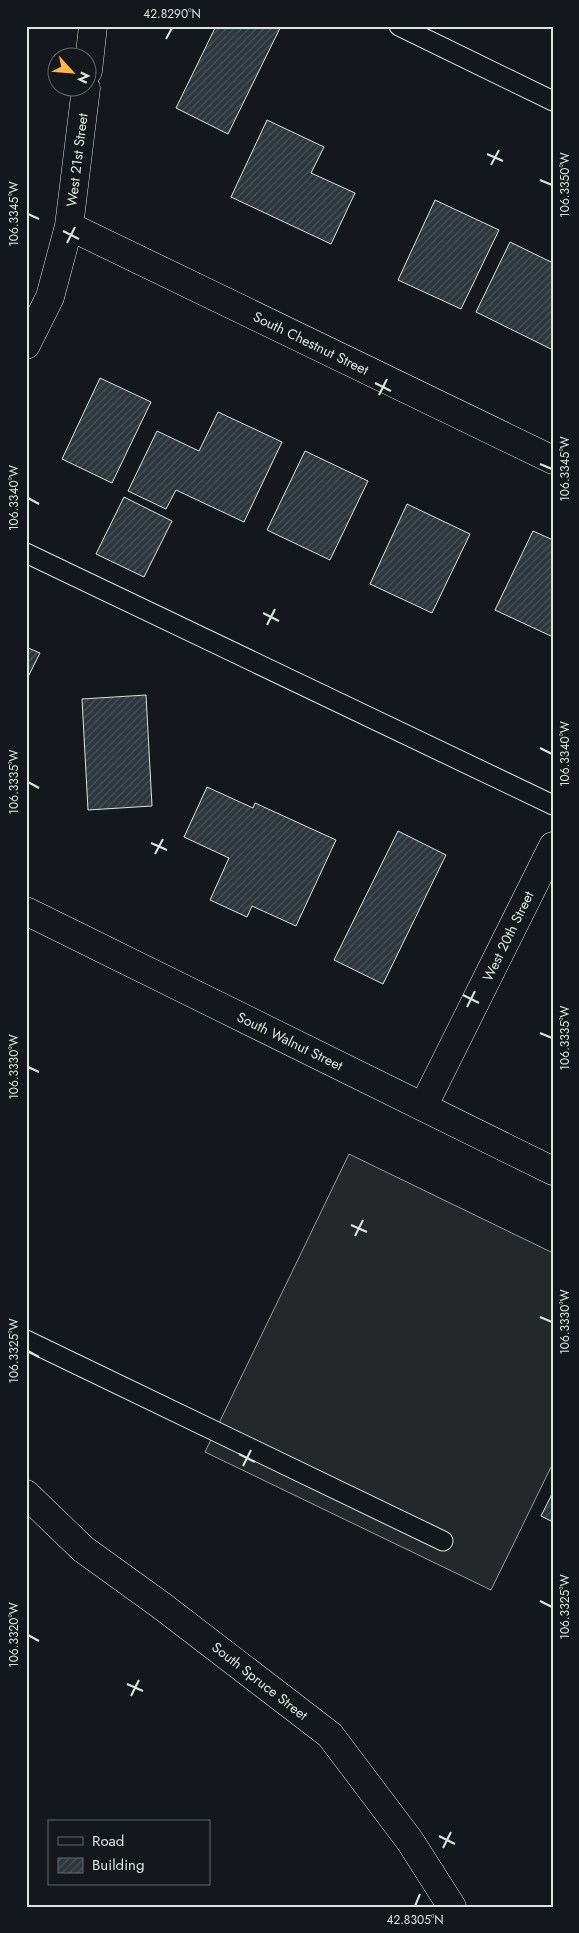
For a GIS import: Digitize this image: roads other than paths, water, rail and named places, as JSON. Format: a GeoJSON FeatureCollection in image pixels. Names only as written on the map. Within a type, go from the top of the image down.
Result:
{"type":"FeatureCollection","features":[{"type":"Feature","properties":{"kind":"street"},"geometry":{"type":"LineString","coordinates":[[91,48],[93,26]]}},
{"type":"Feature","properties":{"kind":"street","name":"West 21st Street"},"geometry":{"type":"LineString","coordinates":[[26,345],[50,297],[69,226],[85,98]]}},
{"type":"Feature","properties":{"kind":"street","name":"South Chestnut Street"},"geometry":{"type":"LineString","coordinates":[[69,226],[553,460]]}},
{"type":"Feature","properties":{"kind":"street","name":"West 20th Street"},"geometry":{"type":"LineString","coordinates":[[423,1107],[553,846]]}},
{"type":"Feature","properties":{"kind":"street","name":"South Walnut Street"},"geometry":{"type":"LineString","coordinates":[[26,911],[553,1171]]}},
{"type":"Feature","properties":{"kind":"street","name":"South Spruce Street"},"geometry":{"type":"LineString","coordinates":[[26,1494],[84,1549],[162,1606],[330,1735],[410,1841],[452,1907]]}},
{"type":"Feature","properties":{"kind":"lane"},"geometry":{"type":"LineString","coordinates":[[399,26],[553,101]]}},
{"type":"Feature","properties":{"kind":"lane"},"geometry":{"type":"LineString","coordinates":[[26,553],[553,805]]}},
{"type":"Feature","properties":{"kind":"lane"},"geometry":{"type":"LineString","coordinates":[[26,1340],[443,1541]]}}]}
